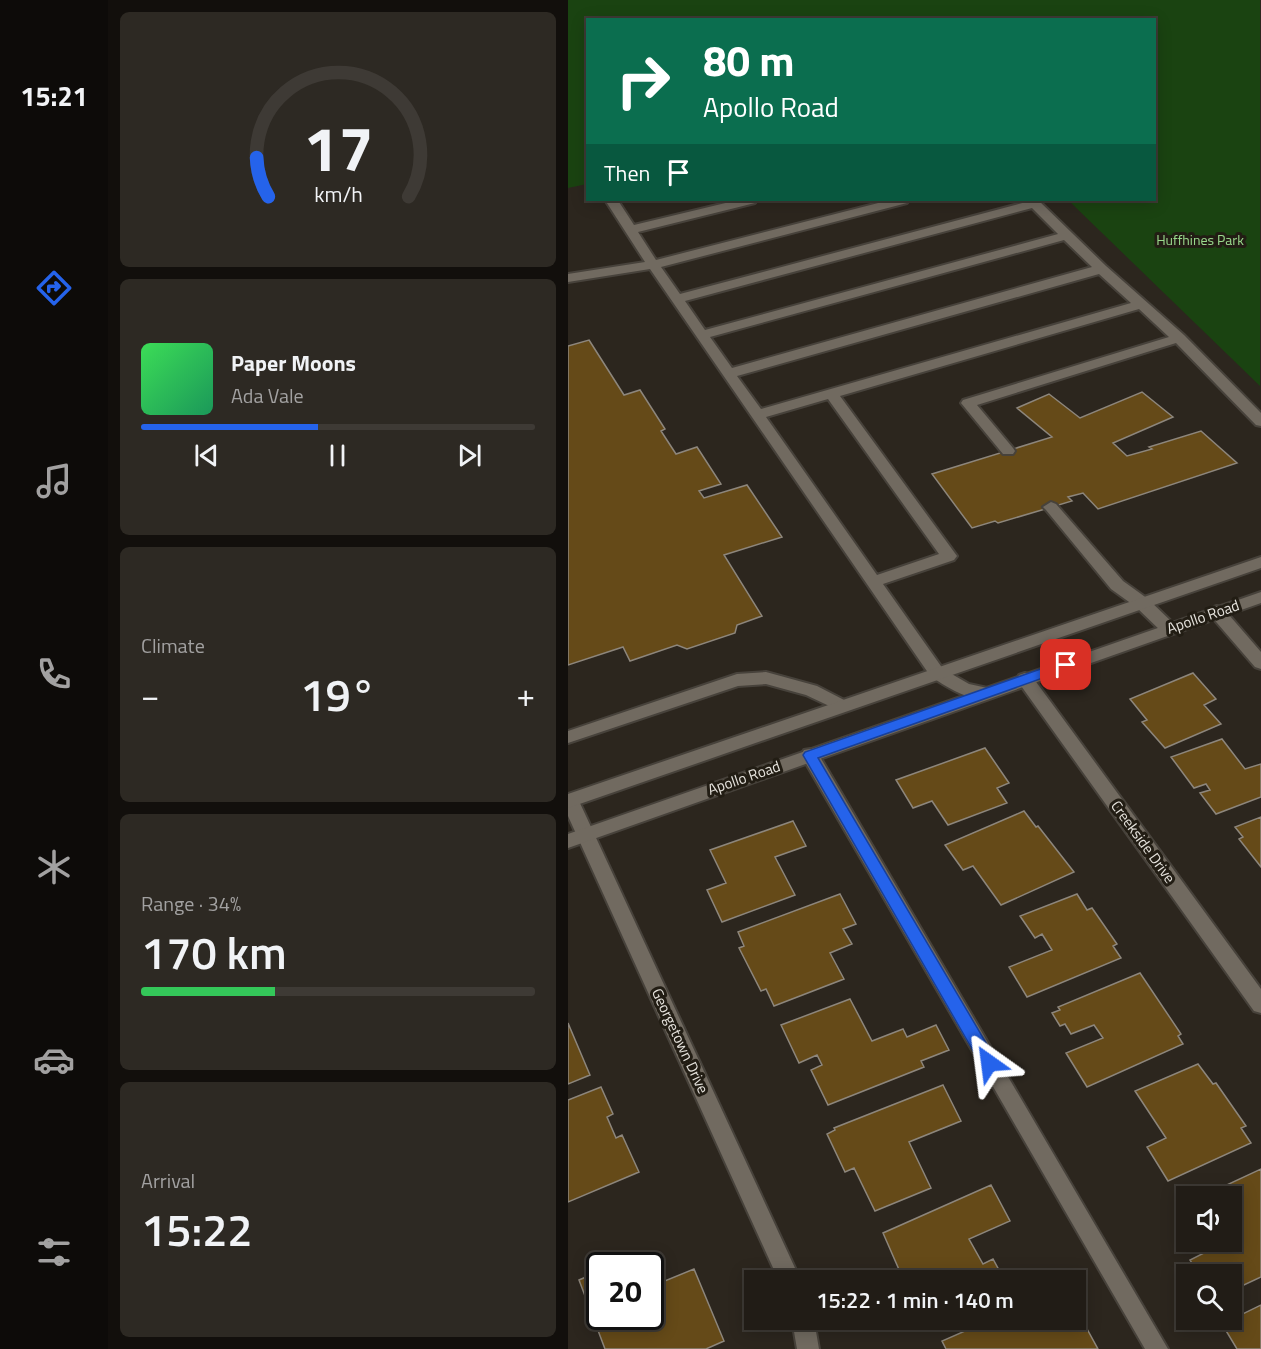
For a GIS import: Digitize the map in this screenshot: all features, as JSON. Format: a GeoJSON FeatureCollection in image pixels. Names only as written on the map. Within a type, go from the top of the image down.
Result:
{"type":"FeatureCollection","features":[{"type":"Feature","properties":{"kind":"street"},"geometry":{"type":"LineString","coordinates":[[612,201],[676,299],[937,673],[965,689],[986,693]]}},
{"type":"Feature","properties":{"kind":"street"},"geometry":{"type":"LineString","coordinates":[[630,230],[747,201]]}},
{"type":"Feature","properties":{"kind":"street"},"geometry":{"type":"LineString","coordinates":[[568,279],[653,265],[899,201]]}},
{"type":"Feature","properties":{"kind":"street"},"geometry":{"type":"LineString","coordinates":[[676,299],[1033,201],[1101,269],[1179,338],[1261,422]]}},
{"type":"Feature","properties":{"kind":"street"},"geometry":{"type":"LineString","coordinates":[[701,335],[1067,235]]}},
{"type":"Feature","properties":{"kind":"street"},"geometry":{"type":"LineString","coordinates":[[728,374],[1101,269]]}},
{"type":"Feature","properties":{"kind":"street"},"geometry":{"type":"LineString","coordinates":[[757,415],[1142,304]]}},
{"type":"Feature","properties":{"kind":"street"},"geometry":{"type":"LineString","coordinates":[[1008,451],[968,403],[1179,338]]}},
{"type":"Feature","properties":{"kind":"street"},"geometry":{"type":"LineString","coordinates":[[831,394],[949,556],[873,582]]}},
{"type":"Feature","properties":{"kind":"street"},"geometry":{"type":"LineString","coordinates":[[1051,507],[1117,585],[1142,603],[1169,629]]}},
{"type":"Feature","properties":{"kind":"street"},"geometry":{"type":"LineString","coordinates":[[569,801],[1261,562]]}},
{"type":"Feature","properties":{"kind":"street","name":"Apollo Road"},"geometry":{"type":"LineString","coordinates":[[576,838],[1261,597]]}},
{"type":"Feature","properties":{"kind":"street"},"geometry":{"type":"LineString","coordinates":[[1217,612],[1261,663]]}},
{"type":"Feature","properties":{"kind":"street"},"geometry":{"type":"LineString","coordinates":[[568,737],[738,680],[766,678],[811,690],[842,706]]}},
{"type":"Feature","properties":{"kind":"street","name":"Creekside Drive"},"geometry":{"type":"LineString","coordinates":[[1025,679],[1261,1005]]}},
{"type":"Feature","properties":{"kind":"street"},"geometry":{"type":"LineString","coordinates":[[810,755],[1157,1349]]}},
{"type":"Feature","properties":{"kind":"street","name":"Georgetown Drive"},"geometry":{"type":"LineString","coordinates":[[569,801],[576,838],[785,1270]]}},
{"type":"Feature","properties":{"kind":"street"},"geometry":{"type":"LineString","coordinates":[[805,1330],[808,1349]]}},
{"type":"Feature","properties":{"kind":"green space","name":"Huffhines Park"},"geometry":{"type":"Polygon","coordinates":[[[568,0],[1260,0],[1260,386],[1069,201],[1156,201],[1156,18],[586,18],[586,184],[568,188],[568,0]]]}},
{"type":"Feature","properties":{"kind":"building"},"geometry":{"type":"Polygon","coordinates":[[[589,340],[624,395],[640,390],[665,429],[661,431],[676,454],[697,447],[721,484],[699,491],[704,498],[747,485],[782,537],[724,555],[762,616],[737,625],[735,633],[687,649],[677,645],[630,661],[623,647],[568,665],[568,346],[589,340]]]}},
{"type":"Feature","properties":{"kind":"building"},"geometry":{"type":"Polygon","coordinates":[[[1142,392],[1173,417],[1113,443],[1127,456],[1201,431],[1237,463],[1098,509],[1083,493],[1068,497],[1072,501],[998,523],[995,521],[972,528],[932,474],[1052,437],[1017,408],[1049,394],[1080,418],[1142,392]]]}},
{"type":"Feature","properties":{"kind":"building"},"geometry":{"type":"Polygon","coordinates":[[[1193,673],[1216,699],[1204,705],[1221,724],[1165,748],[1142,722],[1147,720],[1130,699],[1193,673]]]}},
{"type":"Feature","properties":{"kind":"building"},"geometry":{"type":"Polygon","coordinates":[[[1222,739],[1245,769],[1261,764],[1261,797],[1216,814],[1200,793],[1210,790],[1206,784],[1194,788],[1171,757],[1222,739]]]}},
{"type":"Feature","properties":{"kind":"building"},"geometry":{"type":"Polygon","coordinates":[[[985,748],[1009,783],[997,788],[1007,803],[948,825],[932,801],[913,808],[896,780],[985,748]]]}},
{"type":"Feature","properties":{"kind":"building"},"geometry":{"type":"Polygon","coordinates":[[[1024,811],[1074,872],[1001,905],[973,866],[963,870],[945,845],[1024,811]]]}},
{"type":"Feature","properties":{"kind":"building"},"geometry":{"type":"Polygon","coordinates":[[[1261,817],[1261,867],[1239,839],[1243,837],[1235,827],[1261,817]]]}},
{"type":"Feature","properties":{"kind":"building"},"geometry":{"type":"Polygon","coordinates":[[[793,821],[806,846],[775,857],[795,895],[722,922],[707,890],[726,883],[710,850],[793,821]]]}},
{"type":"Feature","properties":{"kind":"building"},"geometry":{"type":"Polygon","coordinates":[[[840,894],[856,924],[843,929],[852,944],[830,953],[844,979],[774,1006],[766,989],[761,991],[739,948],[744,946],[738,932],[840,894]]]}},
{"type":"Feature","properties":{"kind":"building"},"geometry":{"type":"Polygon","coordinates":[[[1077,894],[1087,910],[1092,908],[1117,944],[1113,946],[1121,958],[1027,997],[1009,967],[1052,950],[1042,934],[1035,938],[1020,916],[1077,894]]]}},
{"type":"Feature","properties":{"kind":"building"},"geometry":{"type":"Polygon","coordinates":[[[1140,973],[1181,1034],[1178,1036],[1183,1044],[1087,1087],[1066,1053],[1103,1038],[1094,1025],[1071,1034],[1065,1024],[1060,1026],[1052,1013],[1060,1010],[1058,1007],[1140,973]]]}},
{"type":"Feature","properties":{"kind":"building"},"geometry":{"type":"Polygon","coordinates":[[[850,999],[872,1041],[903,1029],[907,1037],[936,1025],[949,1050],[921,1061],[924,1067],[828,1105],[811,1070],[822,1065],[817,1055],[799,1063],[781,1025],[850,999]]]}},
{"type":"Feature","properties":{"kind":"building"},"geometry":{"type":"Polygon","coordinates":[[[568,1023],[590,1075],[568,1084],[568,1023]]]}},
{"type":"Feature","properties":{"kind":"building"},"geometry":{"type":"Polygon","coordinates":[[[1198,1064],[1213,1084],[1216,1083],[1246,1126],[1241,1128],[1251,1143],[1168,1181],[1147,1147],[1166,1138],[1135,1091],[1198,1064]]]}},
{"type":"Feature","properties":{"kind":"building"},"geometry":{"type":"Polygon","coordinates":[[[943,1085],[961,1121],[909,1142],[931,1188],[875,1211],[854,1168],[845,1172],[827,1134],[835,1130],[834,1128],[943,1085]]]}},
{"type":"Feature","properties":{"kind":"building"},"geometry":{"type":"Polygon","coordinates":[[[601,1087],[613,1114],[607,1117],[616,1138],[622,1135],[639,1172],[568,1202],[568,1100],[601,1087]]]}},
{"type":"Feature","properties":{"kind":"building"},"geometry":{"type":"Polygon","coordinates":[[[1261,1169],[1261,1277],[1242,1286],[1242,1264],[1192,1264],[1190,1260],[1206,1252],[1242,1252],[1242,1186],[1225,1186],[1261,1169]]]}},
{"type":"Feature","properties":{"kind":"building"},"geometry":{"type":"Polygon","coordinates":[[[991,1185],[1010,1221],[969,1239],[983,1264],[993,1259],[999,1270],[899,1270],[883,1233],[991,1185]]]}},
{"type":"Feature","properties":{"kind":"building"},"geometry":{"type":"Polygon","coordinates":[[[694,1269],[724,1341],[706,1349],[605,1349],[598,1330],[664,1330],[664,1281],[694,1269]]]}},
{"type":"Feature","properties":{"kind":"building"},"geometry":{"type":"Polygon","coordinates":[[[586,1277],[586,1299],[579,1280],[586,1277]]]}},
{"type":"Feature","properties":{"kind":"building"},"geometry":{"type":"Polygon","coordinates":[[[1261,1305],[1261,1349],[1237,1349],[1226,1330],[1242,1330],[1242,1314],[1261,1305]]]}},
{"type":"Feature","properties":{"kind":"building"},"geometry":{"type":"Polygon","coordinates":[[[1086,1327],[1098,1349],[946,1349],[942,1341],[967,1330],[1086,1330],[1086,1327]]]}},
{"type":"Feature","properties":{"kind":"route"},"geometry":{"type":"LineString","coordinates":[[989,1063],[810,755],[1066,665]]}}]}
